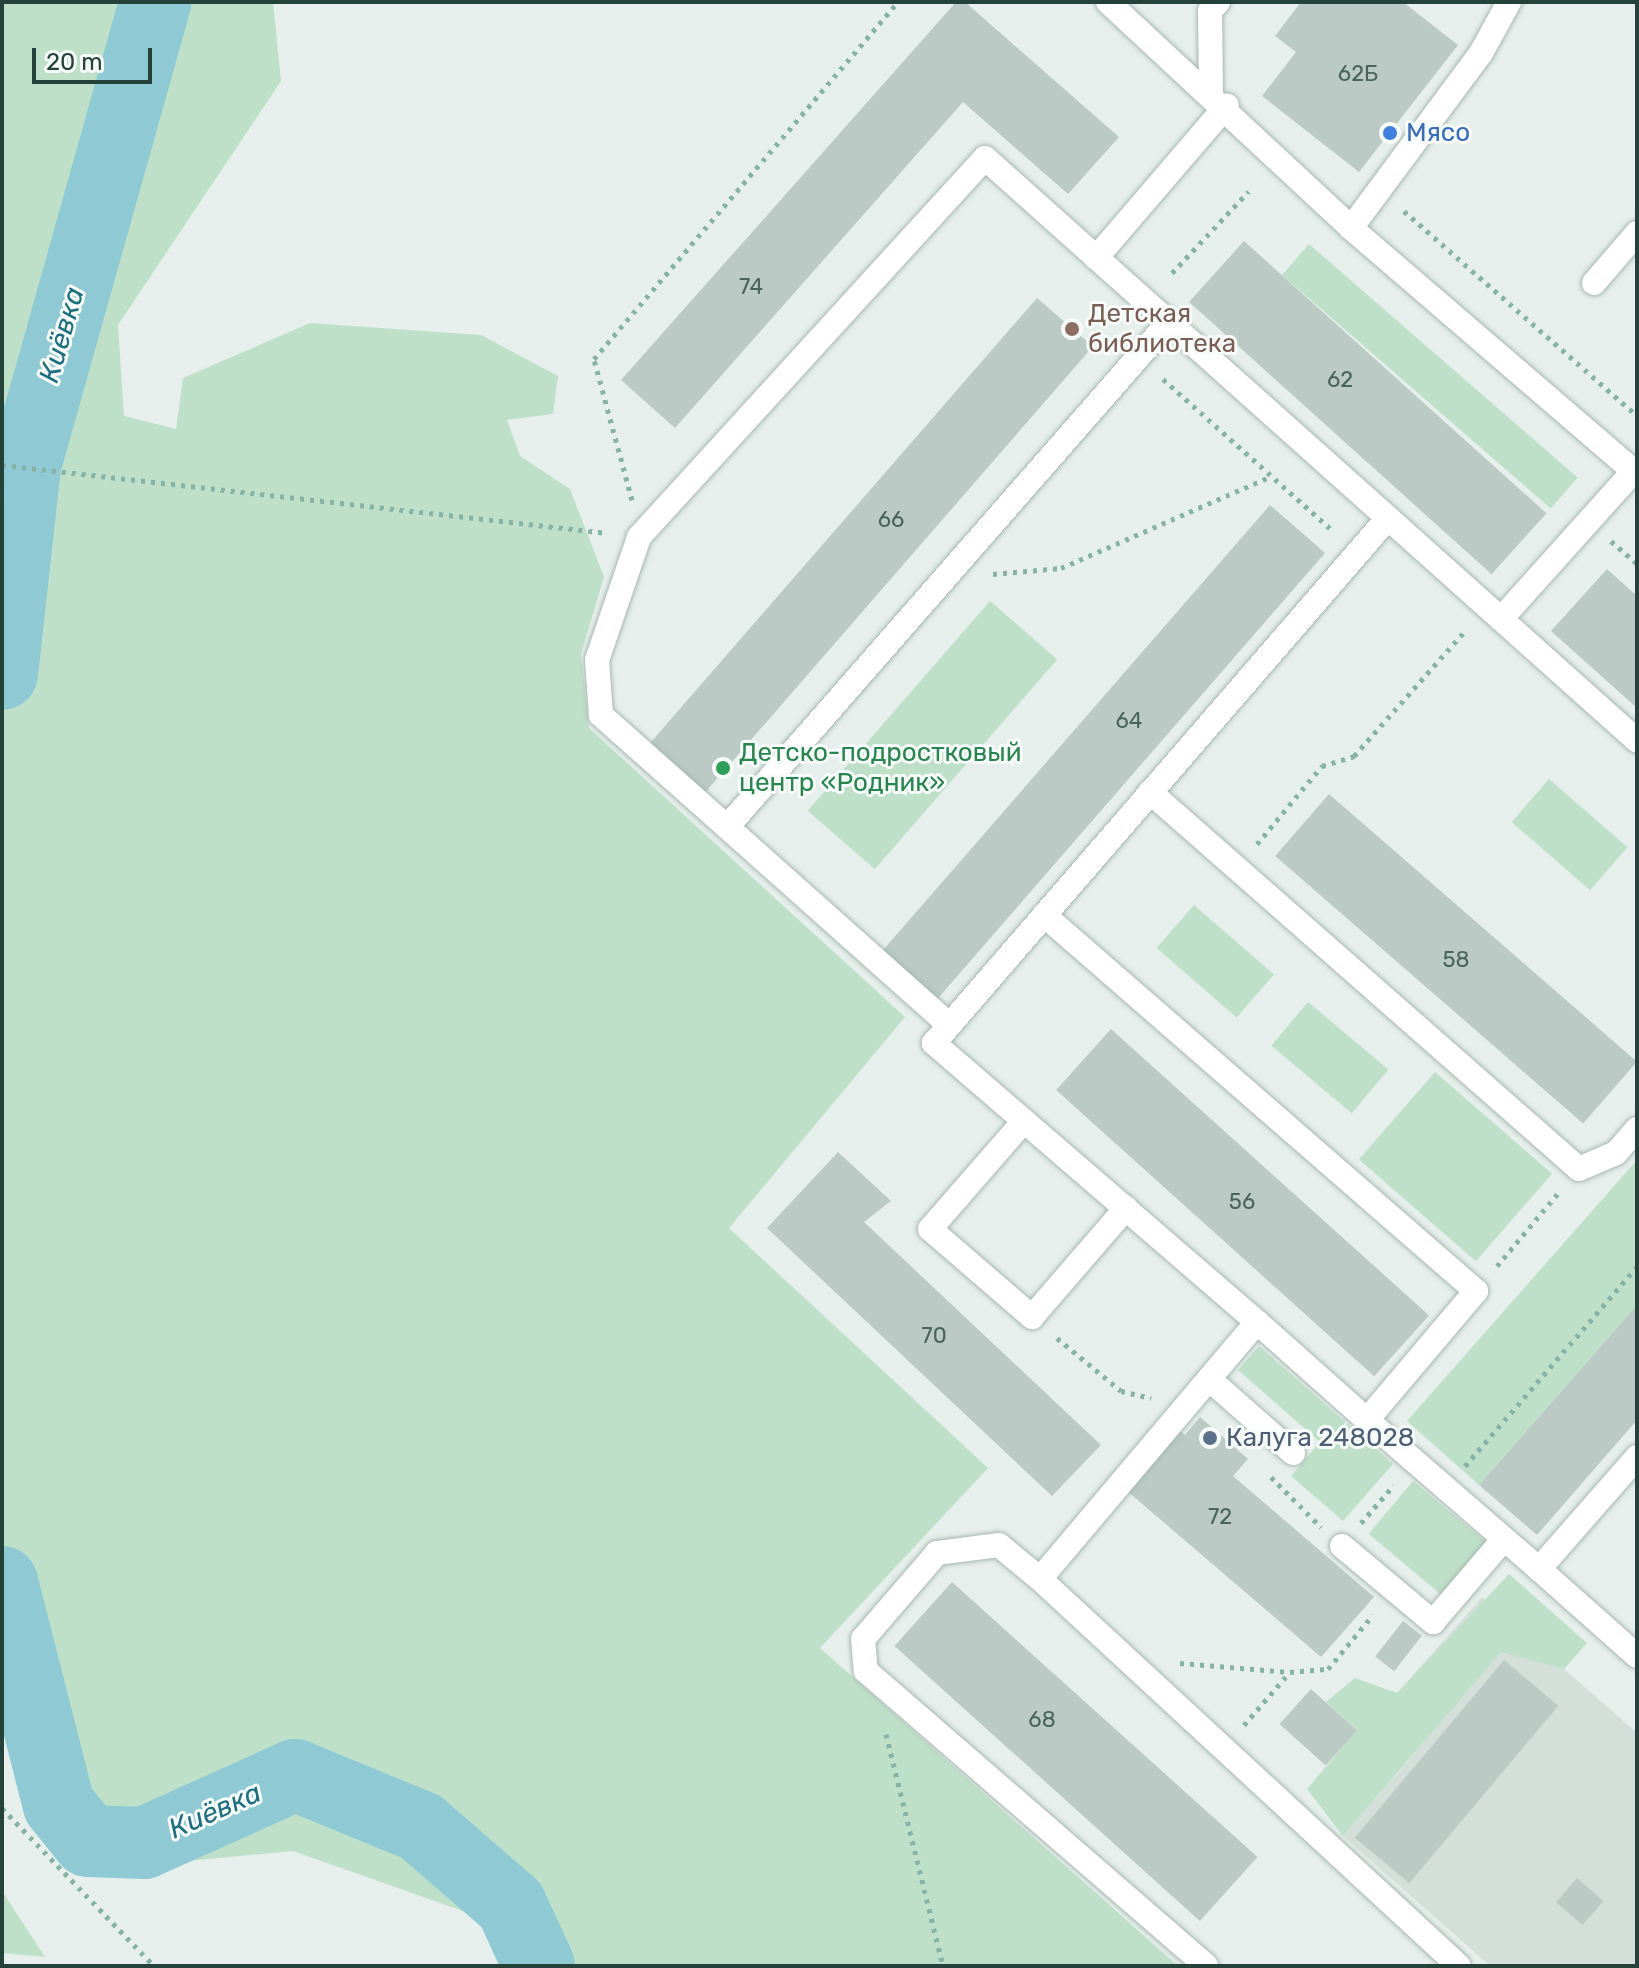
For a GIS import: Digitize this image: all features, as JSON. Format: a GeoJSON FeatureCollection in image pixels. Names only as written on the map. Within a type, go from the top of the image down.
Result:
{"type":"FeatureCollection","features":[{"type":"Feature","properties":{"kind":"street"},"geometry":{"type":"LineString","coordinates":[[1108,2],[1219,98],[1351,228],[1635,472],[1494,613]]}},
{"type":"Feature","properties":{"kind":"street"},"geometry":{"type":"LineString","coordinates":[[1096,258],[1219,98],[1210,11],[1218,2]]}},
{"type":"Feature","properties":{"kind":"street"},"geometry":{"type":"LineString","coordinates":[[1351,228],[1481,53],[1509,2]]}},
{"type":"Feature","properties":{"kind":"street"},"geometry":{"type":"LineString","coordinates":[[949,1025],[601,715],[597,660],[639,537],[985,158],[1637,741]]}},
{"type":"Feature","properties":{"kind":"street"},"geometry":{"type":"LineString","coordinates":[[1594,283],[1637,233]]}},
{"type":"Feature","properties":{"kind":"street"},"geometry":{"type":"LineString","coordinates":[[727,827],[1169,322]]}},
{"type":"Feature","properties":{"kind":"street"},"geometry":{"type":"LineString","coordinates":[[1388,518],[934,1043],[1637,1656]]}},
{"type":"Feature","properties":{"kind":"street"},"geometry":{"type":"LineString","coordinates":[[1150,792],[1579,1169],[1616,1153],[1637,1129]]}},
{"type":"Feature","properties":{"kind":"street"},"geometry":{"type":"LineString","coordinates":[[1044,915],[1476,1291],[1367,1420]]}},
{"type":"Feature","properties":{"kind":"street"},"geometry":{"type":"LineString","coordinates":[[1024,1121],[930,1229],[1032,1317],[1126,1208]]}},
{"type":"Feature","properties":{"kind":"street"},"geometry":{"type":"LineString","coordinates":[[1040,1579],[1257,1322]]}},
{"type":"Feature","properties":{"kind":"street"},"geometry":{"type":"LineString","coordinates":[[1209,1379],[1293,1453]]}},
{"type":"Feature","properties":{"kind":"street"},"geometry":{"type":"LineString","coordinates":[[1539,1569],[1637,1457]]}},
{"type":"Feature","properties":{"kind":"street"},"geometry":{"type":"LineString","coordinates":[[1342,1546],[1433,1622],[1503,1540]]}},
{"type":"Feature","properties":{"kind":"street"},"geometry":{"type":"LineString","coordinates":[[1206,1966],[866,1671],[863,1639],[937,1553],[999,1545],[1040,1579],[1459,1966]]}},
{"type":"Feature","properties":{"kind":"path"},"geometry":{"type":"LineString","coordinates":[[2,465],[84,470],[639,537],[594,359],[898,2]]}},
{"type":"Feature","properties":{"kind":"path"},"geometry":{"type":"LineString","coordinates":[[1380,190],[1637,416]]}},
{"type":"Feature","properties":{"kind":"path"},"geometry":{"type":"LineString","coordinates":[[1172,273],[1249,191]]}},
{"type":"Feature","properties":{"kind":"path"},"geometry":{"type":"LineString","coordinates":[[1139,357],[1358,553]]}},
{"type":"Feature","properties":{"kind":"path"},"geometry":{"type":"LineString","coordinates":[[944,579],[1061,568],[1272,476]]}},
{"type":"Feature","properties":{"kind":"path"},"geometry":{"type":"LineString","coordinates":[[1237,868],[1322,766],[1354,756],[1494,613]]}},
{"type":"Feature","properties":{"kind":"path"},"geometry":{"type":"LineString","coordinates":[[1476,1291],[1579,1169]]}},
{"type":"Feature","properties":{"kind":"path"},"geometry":{"type":"LineString","coordinates":[[1446,1488],[1637,1267]]}},
{"type":"Feature","properties":{"kind":"path"},"geometry":{"type":"LineString","coordinates":[[1032,1317],[1121,1391],[1186,1407]]}},
{"type":"Feature","properties":{"kind":"path"},"geometry":{"type":"LineString","coordinates":[[1293,1453],[1268,1480],[1342,1546],[1414,1461]]}},
{"type":"Feature","properties":{"kind":"path"},"geometry":{"type":"LineString","coordinates":[[1142,1673],[1163,1654],[1181,1664],[1290,1672],[1328,1669],[1395,1590]]}},
{"type":"Feature","properties":{"kind":"path"},"geometry":{"type":"LineString","coordinates":[[1224,1749],[1290,1672]]}},
{"type":"Feature","properties":{"kind":"path"},"geometry":{"type":"LineString","coordinates":[[884,1727],[943,1966]]}},
{"type":"Feature","properties":{"kind":"path"},"geometry":{"type":"LineString","coordinates":[[2,1808],[154,1966]]}},
{"type":"Feature","properties":{"kind":"shaded area"},"geometry":{"type":"Polygon","coordinates":[[[1482,1597],[1637,1733],[1637,1966],[1490,1966],[1343,1836],[1416,1752],[1376,1717],[1482,1597]]]}},
{"type":"Feature","properties":{"kind":"green space"},"geometry":{"type":"Polygon","coordinates":[[[2,2],[273,2],[281,81],[118,325],[124,416],[176,429],[183,378],[310,323],[481,335],[558,376],[553,414],[507,420],[520,456],[570,489],[604,577],[581,654],[589,728],[905,1017],[729,1228],[988,1468],[820,1648],[1178,1966],[506,1966],[480,1917],[293,1851],[102,1869],[15,1631],[2,1632],[2,2]]]}},
{"type":"Feature","properties":{"kind":"green space"},"geometry":{"type":"Polygon","coordinates":[[[1309,244],[1578,478],[1551,509],[1282,275],[1309,244]]]}},
{"type":"Feature","properties":{"kind":"green space"},"geometry":{"type":"Polygon","coordinates":[[[990,601],[1057,659],[875,869],[808,811],[990,601]]]}},
{"type":"Feature","properties":{"kind":"green space"},"geometry":{"type":"Polygon","coordinates":[[[1549,779],[1627,847],[1590,890],[1512,822],[1549,779]]]}},
{"type":"Feature","properties":{"kind":"green space"},"geometry":{"type":"Polygon","coordinates":[[[1194,905],[1274,975],[1237,1018],[1157,948],[1194,905]]]}},
{"type":"Feature","properties":{"kind":"green space"},"geometry":{"type":"Polygon","coordinates":[[[1308,1002],[1388,1069],[1352,1113],[1271,1046],[1308,1002]]]}},
{"type":"Feature","properties":{"kind":"green space"},"geometry":{"type":"Polygon","coordinates":[[[1435,1072],[1552,1174],[1476,1261],[1359,1160],[1435,1072]]]}},
{"type":"Feature","properties":{"kind":"green space"},"geometry":{"type":"Polygon","coordinates":[[[1637,1160],[1637,1305],[1479,1485],[1407,1421],[1637,1160]]]}},
{"type":"Feature","properties":{"kind":"green space"},"geometry":{"type":"Polygon","coordinates":[[[1259,1346],[1393,1464],[1343,1521],[1291,1476],[1320,1442],[1238,1370],[1259,1346]]]}},
{"type":"Feature","properties":{"kind":"green space"},"geometry":{"type":"Polygon","coordinates":[[[1413,1481],[1487,1543],[1443,1596],[1369,1534],[1413,1481]]]}},
{"type":"Feature","properties":{"kind":"green space"},"geometry":{"type":"Polygon","coordinates":[[[1509,1574],[1587,1643],[1564,1669],[1501,1652],[1343,1836],[1307,1789],[1357,1730],[1326,1702],[1355,1678],[1397,1693],[1509,1574]]]}},
{"type":"Feature","properties":{"kind":"green space"},"geometry":{"type":"Polygon","coordinates":[[[2,1891],[45,1957],[2,1953],[2,1891]]]}},
{"type":"Feature","properties":{"kind":"building"},"geometry":{"type":"Polygon","coordinates":[[[956,2],[965,2],[1119,137],[1068,194],[963,102],[675,428],[621,380],[956,2]]]}},
{"type":"Feature","properties":{"kind":"building"},"geometry":{"type":"Polygon","coordinates":[[[1301,2],[1403,2],[1458,45],[1359,172],[1262,96],[1296,52],[1275,36],[1301,2]]]}},
{"type":"Feature","properties":{"kind":"building"},"geometry":{"type":"Polygon","coordinates":[[[1244,241],[1546,513],[1492,574],[1189,302],[1244,241]]]}},
{"type":"Feature","properties":{"kind":"building"},"geometry":{"type":"Polygon","coordinates":[[[1037,298],[1093,347],[704,793],[649,745],[1037,298]]]}},
{"type":"Feature","properties":{"kind":"building"},"geometry":{"type":"Polygon","coordinates":[[[1270,505],[1325,553],[937,1000],[882,952],[1270,505]]]}},
{"type":"Feature","properties":{"kind":"building"},"geometry":{"type":"Polygon","coordinates":[[[1607,569],[1637,596],[1637,708],[1551,631],[1607,569]]]}},
{"type":"Feature","properties":{"kind":"building"},"geometry":{"type":"Polygon","coordinates":[[[1329,794],[1637,1062],[1583,1124],[1275,856],[1329,794]]]}},
{"type":"Feature","properties":{"kind":"building"},"geometry":{"type":"Polygon","coordinates":[[[1111,1029],[1429,1315],[1374,1376],[1056,1090],[1111,1029]]]}},
{"type":"Feature","properties":{"kind":"building"},"geometry":{"type":"Polygon","coordinates":[[[838,1152],[891,1201],[864,1222],[1101,1445],[1052,1496],[767,1228],[838,1152]]]}},
{"type":"Feature","properties":{"kind":"building"},"geometry":{"type":"Polygon","coordinates":[[[1637,1305],[1637,1420],[1537,1535],[1479,1485],[1637,1305]]]}},
{"type":"Feature","properties":{"kind":"building"},"geometry":{"type":"Polygon","coordinates":[[[1200,1417],[1248,1459],[1233,1476],[1374,1597],[1321,1657],[1126,1490],[1178,1429],[1185,1435],[1200,1417]]]}},
{"type":"Feature","properties":{"kind":"building"},"geometry":{"type":"Polygon","coordinates":[[[952,1582],[1257,1857],[1200,1921],[894,1646],[952,1582]]]}},
{"type":"Feature","properties":{"kind":"building"},"geometry":{"type":"Polygon","coordinates":[[[1403,1621],[1422,1636],[1394,1671],[1375,1656],[1403,1621]]]}},
{"type":"Feature","properties":{"kind":"building"},"geometry":{"type":"Polygon","coordinates":[[[1504,1660],[1558,1706],[1409,1883],[1355,1838],[1504,1660]]]}},
{"type":"Feature","properties":{"kind":"building"},"geometry":{"type":"Polygon","coordinates":[[[1311,1689],[1357,1730],[1326,1765],[1280,1724],[1311,1689]]]}},
{"type":"Feature","properties":{"kind":"building"},"geometry":{"type":"Polygon","coordinates":[[[1577,1878],[1603,1901],[1582,1925],[1556,1902],[1577,1878]]]}},
{"type":"Feature","properties":{"kind":"waterway","name":"Киёвка"},"geometry":{"type":"LineString","coordinates":[[2,674],[25,466],[155,2]]}},
{"type":"Feature","properties":{"kind":"waterway","name":"Киёвка"},"geometry":{"type":"LineString","coordinates":[[2,1582],[59,1805],[88,1841],[144,1843],[295,1775],[421,1827],[511,1905],[539,1966]]}},
{"type":"Feature","properties":{"kind":"place","name":"Мясо"},"geometry":{"type":"Point","coordinates":[1390,133]}},
{"type":"Feature","properties":{"kind":"place","name":"Детская библиотека"},"geometry":{"type":"Point","coordinates":[1072,329]}},
{"type":"Feature","properties":{"kind":"place","name":"Детско-подростковый центр «Родник»"},"geometry":{"type":"Point","coordinates":[723,768]}},
{"type":"Feature","properties":{"kind":"place","name":"Калуга 248028"},"geometry":{"type":"Point","coordinates":[1210,1438]}}]}
